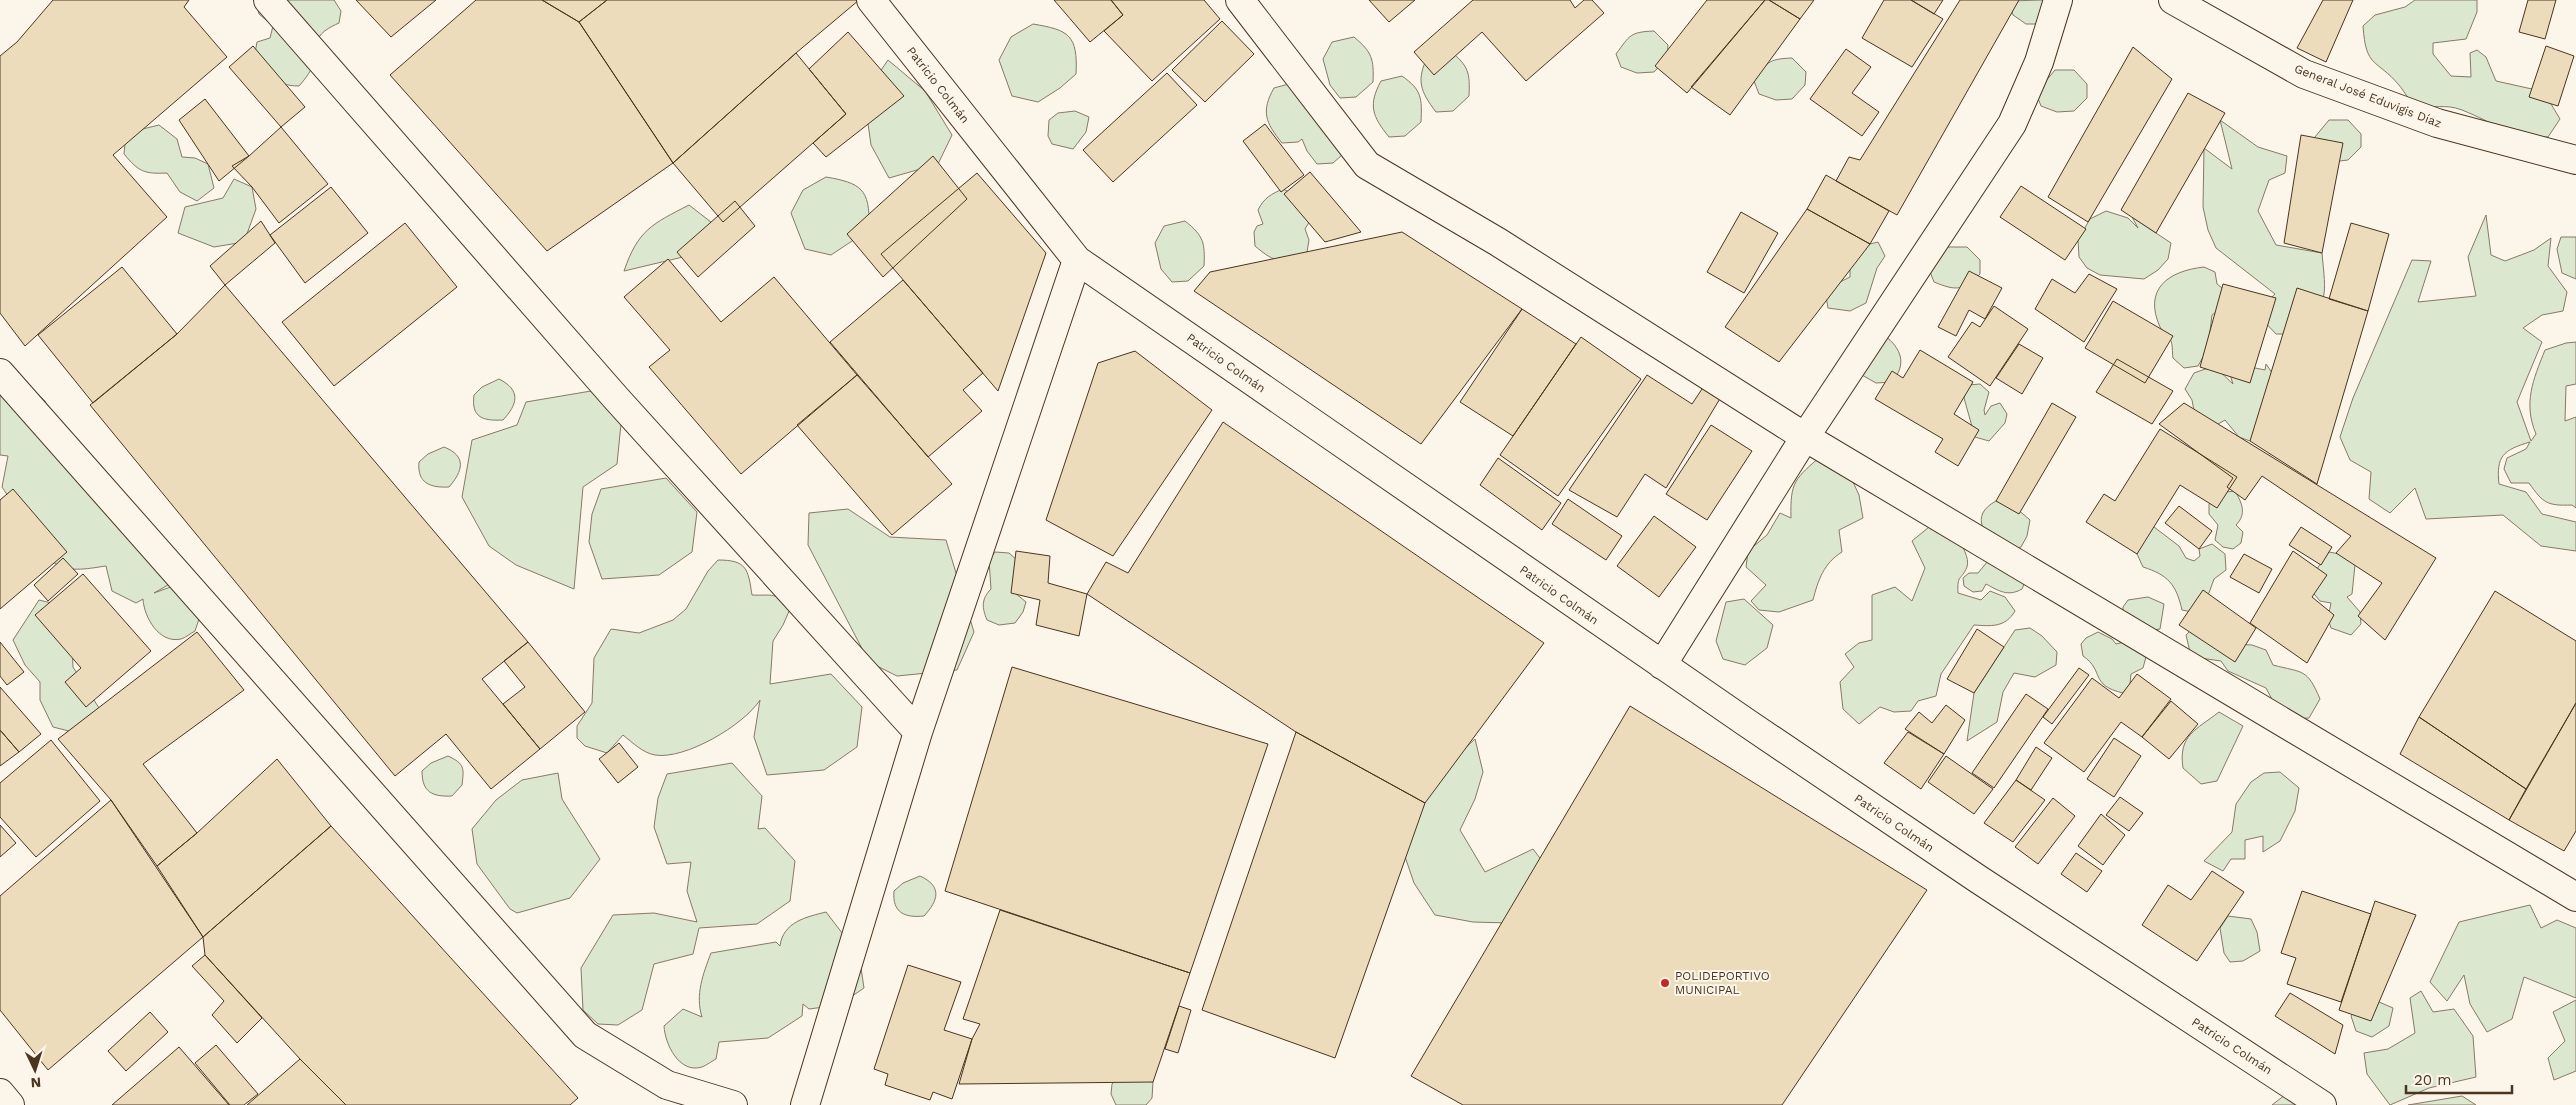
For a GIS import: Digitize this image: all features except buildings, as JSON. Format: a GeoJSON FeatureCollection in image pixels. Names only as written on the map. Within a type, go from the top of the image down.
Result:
{"type":"FeatureCollection","features":[{"type":"Feature","properties":{"kind":"street"},"geometry":{"type":"LineString","coordinates":[[268,0],[615,397],[918,732]]}},
{"type":"Feature","properties":{"kind":"street","name":"Patricio Colmán"},"geometry":{"type":"LineString","coordinates":[[871,0],[1077,260],[1662,665],[1978,879],[2322,1105]]}},
{"type":"Feature","properties":{"kind":"street"},"geometry":{"type":"LineString","coordinates":[[1240,0],[1367,165],[1498,242],[1805,436],[2576,897]]}},
{"type":"Feature","properties":{"kind":"street"},"geometry":{"type":"LineString","coordinates":[[1662,665],[1805,436],[2012,124],[2039,62],[2058,0]]}},
{"type":"Feature","properties":{"kind":"street","name":"General José Eduvigis Díaz"},"geometry":{"type":"LineString","coordinates":[[2173,0],[2304,74],[2437,123],[2576,160]]}},
{"type":"Feature","properties":{"kind":"street"},"geometry":{"type":"LineString","coordinates":[[805,1105],[918,732],[1077,260]]}},
{"type":"Feature","properties":{"kind":"street"},"geometry":{"type":"LineString","coordinates":[[0,373],[585,1035],[668,1085],[733,1105]]}},
{"type":"Feature","properties":{"kind":"street"},"geometry":{"type":"LineString","coordinates":[[0,1093],[10,1105]]}},
{"type":"Feature","properties":{"kind":"green space"},"geometry":{"type":"Polygon","coordinates":[[[255,0],[334,0],[341,11],[339,23],[325,31],[317,40],[314,64],[299,86],[283,84],[277,81],[268,72],[255,53],[257,42],[270,38],[273,26],[259,14],[255,0]]]}},
{"type":"Feature","properties":{"kind":"green space"},"geometry":{"type":"Polygon","coordinates":[[[2042,0],[2047,13],[2042,24],[2026,24],[2013,15],[2009,1],[2042,0]]]}},
{"type":"Feature","properties":{"kind":"green space"},"geometry":{"type":"Polygon","coordinates":[[[2415,0],[2477,0],[2477,12],[2466,39],[2433,43],[2433,54],[2451,76],[2471,77],[2470,53],[2477,50],[2486,57],[2496,81],[2532,89],[2551,104],[2560,119],[2548,137],[2512,132],[2456,108],[2423,106],[2409,99],[2391,76],[2374,62],[2370,56],[2364,40],[2363,26],[2375,15],[2405,7],[2415,0]]]}},
{"type":"Feature","properties":{"kind":"green space"},"geometry":{"type":"Polygon","coordinates":[[[1033,24],[1055,29],[1069,37],[1073,43],[1076,61],[1076,74],[1060,88],[1038,102],[1012,96],[999,60],[1011,37],[1033,24]]]}},
{"type":"Feature","properties":{"kind":"green space"},"geometry":{"type":"Polygon","coordinates":[[[1654,31],[1668,45],[1667,58],[1654,72],[1637,73],[1621,67],[1616,54],[1628,39],[1640,32],[1654,31]]]}},
{"type":"Feature","properties":{"kind":"green space"},"geometry":{"type":"Polygon","coordinates":[[[1354,37],[1365,47],[1371,56],[1373,82],[1356,97],[1340,98],[1330,85],[1323,59],[1332,42],[1354,37]]]}},
{"type":"Feature","properties":{"kind":"green space"},"geometry":{"type":"Polygon","coordinates":[[[1450,51],[1461,61],[1467,70],[1469,96],[1453,111],[1436,112],[1423,91],[1422,72],[1428,56],[1450,51]]]}},
{"type":"Feature","properties":{"kind":"green space"},"geometry":{"type":"Polygon","coordinates":[[[1792,58],[1806,72],[1805,85],[1792,99],[1776,100],[1759,94],[1754,81],[1765,66],[1778,59],[1792,58]]]}},
{"type":"Feature","properties":{"kind":"green space"},"geometry":{"type":"Polygon","coordinates":[[[888,60],[925,91],[952,135],[938,164],[889,178],[871,145],[864,95],[888,60]]]}},
{"type":"Feature","properties":{"kind":"green space"},"geometry":{"type":"Polygon","coordinates":[[[2055,70],[2074,70],[2087,84],[2087,98],[2074,111],[2057,112],[2041,106],[2036,93],[2055,70]]]}},
{"type":"Feature","properties":{"kind":"green space"},"geometry":{"type":"Polygon","coordinates":[[[1402,76],[1417,90],[1421,101],[1421,122],[1405,136],[1389,137],[1376,116],[1373,104],[1374,97],[1381,81],[1402,76]]]}},
{"type":"Feature","properties":{"kind":"green space"},"geometry":{"type":"Polygon","coordinates":[[[1296,82],[1350,148],[1333,163],[1317,164],[1307,151],[1302,139],[1298,142],[1282,143],[1272,129],[1266,110],[1274,88],[1296,82]]]}},
{"type":"Feature","properties":{"kind":"green space"},"geometry":{"type":"Polygon","coordinates":[[[1075,111],[1089,117],[1086,132],[1073,149],[1052,144],[1048,136],[1049,120],[1058,113],[1075,111]]]}},
{"type":"Feature","properties":{"kind":"green space"},"geometry":{"type":"Polygon","coordinates":[[[2220,120],[2258,147],[2287,156],[2285,173],[2269,180],[2258,211],[2276,245],[2322,253],[2323,297],[2321,304],[2300,334],[2276,334],[2262,319],[2267,302],[2275,294],[2216,248],[2208,230],[2203,207],[2204,148],[2232,169],[2220,120]]]}},
{"type":"Feature","properties":{"kind":"green space"},"geometry":{"type":"Polygon","coordinates":[[[2329,120],[2348,120],[2361,134],[2361,147],[2348,160],[2331,162],[2310,143],[2329,120]]]}},
{"type":"Feature","properties":{"kind":"green space"},"geometry":{"type":"Polygon","coordinates":[[[159,125],[177,139],[182,157],[195,158],[208,164],[214,188],[197,201],[180,192],[167,173],[143,171],[134,165],[124,154],[126,133],[159,125]]]}},
{"type":"Feature","properties":{"kind":"green space"},"geometry":{"type":"Polygon","coordinates":[[[826,177],[848,182],[861,190],[868,204],[869,214],[869,226],[852,241],[831,255],[805,249],[791,213],[803,190],[826,177]]]}},
{"type":"Feature","properties":{"kind":"green space"},"geometry":{"type":"Polygon","coordinates":[[[234,179],[252,187],[256,209],[244,242],[214,247],[178,233],[185,207],[223,198],[234,179]]]}},
{"type":"Feature","properties":{"kind":"green space"},"geometry":{"type":"Polygon","coordinates":[[[1283,189],[1299,197],[1311,219],[1305,229],[1309,240],[1307,252],[1286,261],[1280,261],[1268,256],[1255,246],[1254,232],[1257,226],[1263,224],[1258,210],[1260,206],[1268,197],[1283,189]]]}},
{"type":"Feature","properties":{"kind":"green space"},"geometry":{"type":"Polygon","coordinates":[[[689,205],[716,226],[687,256],[624,271],[629,257],[641,237],[656,223],[689,205]]]}},
{"type":"Feature","properties":{"kind":"green space"},"geometry":{"type":"Polygon","coordinates":[[[2106,211],[2128,218],[2138,228],[2132,217],[2171,243],[2168,259],[2158,270],[2144,279],[2100,275],[2087,268],[2079,257],[2078,240],[2090,219],[2106,211]]]}},
{"type":"Feature","properties":{"kind":"green space"},"geometry":{"type":"Polygon","coordinates":[[[2486,215],[2491,255],[2505,261],[2534,250],[2551,238],[2548,266],[2567,292],[2563,311],[2542,315],[2523,328],[2542,342],[2517,402],[2531,441],[2536,434],[2530,412],[2531,392],[2545,350],[2566,343],[2576,342],[2576,384],[2566,386],[2565,421],[2576,417],[2576,508],[2572,505],[2557,505],[2546,502],[2529,483],[2511,483],[2504,469],[2507,458],[2526,449],[2530,442],[2513,448],[2503,456],[2500,461],[2498,474],[2499,484],[2526,492],[2542,514],[2576,522],[2576,551],[2541,546],[2503,515],[2426,519],[2415,488],[2390,513],[2369,499],[2371,472],[2350,460],[2340,437],[2353,398],[2412,260],[2431,261],[2418,302],[2476,296],[2468,257],[2486,215]]]}},
{"type":"Feature","properties":{"kind":"green space"},"geometry":{"type":"Polygon","coordinates":[[[1185,221],[1196,231],[1202,240],[1204,266],[1188,281],[1172,282],[1161,269],[1155,243],[1164,226],[1185,221]]]}},
{"type":"Feature","properties":{"kind":"green space"},"geometry":{"type":"Polygon","coordinates":[[[2561,237],[2576,237],[2576,279],[2562,273],[2557,249],[2561,237]]]}},
{"type":"Feature","properties":{"kind":"green space"},"geometry":{"type":"Polygon","coordinates":[[[1878,242],[1885,256],[1877,268],[1866,303],[1850,311],[1828,308],[1826,296],[1834,285],[1850,277],[1850,257],[1870,244],[1878,242]]]}},
{"type":"Feature","properties":{"kind":"green space"},"geometry":{"type":"Polygon","coordinates":[[[1948,247],[1967,247],[1980,260],[1980,274],[1969,284],[1954,288],[1934,282],[1929,269],[1948,247]]]}},
{"type":"Feature","properties":{"kind":"green space"},"geometry":{"type":"Polygon","coordinates":[[[2204,267],[2215,272],[2217,284],[2228,293],[2227,304],[2212,315],[2208,348],[2198,366],[2184,368],[2173,358],[2171,341],[2160,327],[2155,302],[2157,292],[2162,284],[2170,278],[2191,269],[2204,267]]]}},
{"type":"Feature","properties":{"kind":"green space"},"geometry":{"type":"Polygon","coordinates":[[[1884,335],[1898,351],[1901,363],[1900,369],[1892,382],[1876,383],[1862,375],[1884,335]]]}},
{"type":"Feature","properties":{"kind":"green space"},"geometry":{"type":"Polygon","coordinates":[[[0,359],[45,401],[57,427],[170,565],[168,585],[154,593],[176,585],[199,619],[195,631],[181,639],[166,637],[154,628],[146,614],[143,599],[136,603],[112,591],[106,566],[81,569],[62,567],[49,559],[42,550],[2,487],[8,456],[0,455],[0,359]]]}},
{"type":"Feature","properties":{"kind":"green space"},"geometry":{"type":"Polygon","coordinates":[[[2226,362],[2265,370],[2266,364],[2279,383],[2275,399],[2260,408],[2265,428],[2250,441],[2239,437],[2225,420],[2213,427],[2195,416],[2192,400],[2185,389],[2194,373],[2214,366],[2233,384],[2226,362]]]}},
{"type":"Feature","properties":{"kind":"green space"},"geometry":{"type":"Polygon","coordinates":[[[499,379],[511,388],[515,398],[514,403],[503,420],[484,419],[474,409],[474,395],[482,387],[499,379]]]}},
{"type":"Feature","properties":{"kind":"green space"},"geometry":{"type":"Polygon","coordinates":[[[1980,384],[1989,392],[1984,410],[1985,415],[1991,406],[2000,403],[2007,414],[2005,423],[1989,441],[1975,437],[1964,398],[1968,385],[1980,384]]]}},
{"type":"Feature","properties":{"kind":"green space"},"geometry":{"type":"Polygon","coordinates":[[[591,391],[621,424],[617,464],[583,487],[574,589],[516,565],[489,546],[462,497],[472,440],[517,425],[526,402],[591,391]]]}},
{"type":"Feature","properties":{"kind":"green space"},"geometry":{"type":"Polygon","coordinates":[[[444,447],[456,455],[460,464],[460,470],[449,487],[426,483],[420,475],[419,469],[419,462],[428,454],[444,447]]]}},
{"type":"Feature","properties":{"kind":"green space"},"geometry":{"type":"Polygon","coordinates":[[[1822,455],[1848,471],[1859,495],[1863,518],[1839,530],[1842,552],[1826,567],[1813,600],[1779,612],[1759,610],[1751,601],[1766,585],[1746,567],[1748,551],[1767,535],[1780,513],[1791,518],[1793,488],[1800,476],[1822,455]]]}},
{"type":"Feature","properties":{"kind":"green space"},"geometry":{"type":"Polygon","coordinates":[[[666,478],[697,512],[692,552],[659,575],[602,579],[589,542],[592,514],[601,489],[666,478]]]}},
{"type":"Feature","properties":{"kind":"green space"},"geometry":{"type":"Polygon","coordinates":[[[2235,491],[2242,508],[2241,517],[2236,525],[2243,532],[2241,543],[2233,549],[2223,547],[2215,540],[2218,525],[2209,514],[2209,504],[2218,493],[2235,491]]]}},
{"type":"Feature","properties":{"kind":"green space"},"geometry":{"type":"Polygon","coordinates":[[[1996,501],[2016,508],[2030,520],[2027,536],[2021,547],[2000,553],[1985,533],[1981,520],[1983,513],[1996,501]]]}},
{"type":"Feature","properties":{"kind":"green space"},"geometry":{"type":"Polygon","coordinates":[[[848,509],[890,537],[946,540],[974,632],[957,670],[897,676],[869,662],[808,545],[809,513],[848,509]]]}},
{"type":"Feature","properties":{"kind":"green space"},"geometry":{"type":"Polygon","coordinates":[[[1929,527],[1959,537],[1968,563],[1959,580],[1958,593],[1981,600],[1990,591],[2005,597],[2015,611],[2011,617],[1997,625],[1974,625],[1941,674],[1936,696],[1918,701],[1911,711],[1894,712],[1880,707],[1859,724],[1843,709],[1840,682],[1854,667],[1845,654],[1859,643],[1872,640],[1872,595],[1895,587],[1912,601],[1925,568],[1912,541],[1929,527]]]}},
{"type":"Feature","properties":{"kind":"green space"},"geometry":{"type":"Polygon","coordinates":[[[2154,527],[2179,546],[2186,558],[2194,561],[2200,556],[2199,549],[2212,544],[2225,554],[2226,570],[2214,579],[2209,593],[2192,612],[2182,610],[2177,593],[2170,582],[2159,573],[2143,567],[2137,554],[2140,533],[2154,527]]]}},
{"type":"Feature","properties":{"kind":"green space"},"geometry":{"type":"Polygon","coordinates":[[[995,552],[1009,553],[1017,560],[1015,593],[1026,602],[1023,612],[1015,623],[999,625],[987,620],[984,612],[985,596],[991,589],[989,560],[995,552]]]}},
{"type":"Feature","properties":{"kind":"green space"},"geometry":{"type":"Polygon","coordinates":[[[2329,552],[2345,555],[2355,565],[2352,594],[2347,597],[2360,612],[2361,624],[2351,635],[2331,628],[2328,618],[2331,603],[2320,601],[2310,589],[2311,577],[2329,552]]]}},
{"type":"Feature","properties":{"kind":"green space"},"geometry":{"type":"Polygon","coordinates":[[[718,560],[735,562],[744,568],[747,572],[752,595],[777,597],[790,609],[773,641],[770,684],[831,674],[862,707],[857,747],[824,770],[767,775],[754,737],[760,700],[752,710],[728,730],[713,739],[682,752],[655,755],[638,747],[623,735],[607,753],[585,746],[577,738],[577,726],[592,703],[594,658],[611,629],[639,633],[673,620],[686,609],[708,571],[718,560]]]}},
{"type":"Feature","properties":{"kind":"green space"},"geometry":{"type":"Polygon","coordinates":[[[1988,561],[2027,577],[2022,589],[2008,593],[1999,591],[1986,584],[1982,591],[1973,592],[1964,586],[1963,578],[1969,573],[1978,573],[1988,561]]]}},
{"type":"Feature","properties":{"kind":"green space"},"geometry":{"type":"Polygon","coordinates":[[[2148,597],[2164,604],[2160,629],[2143,632],[2123,616],[2123,607],[2128,600],[2148,597]]]}},
{"type":"Feature","properties":{"kind":"green space"},"geometry":{"type":"Polygon","coordinates":[[[1744,599],[1773,625],[1767,648],[1745,665],[1723,659],[1716,641],[1726,602],[1744,599]]]}},
{"type":"Feature","properties":{"kind":"green space"},"geometry":{"type":"Polygon","coordinates":[[[39,600],[60,605],[72,648],[73,667],[99,708],[69,731],[53,727],[40,700],[40,682],[25,665],[13,640],[39,600]]]}},
{"type":"Feature","properties":{"kind":"green space"},"geometry":{"type":"Polygon","coordinates":[[[2030,628],[2042,636],[2057,652],[2056,665],[2035,677],[2014,673],[2003,692],[1997,722],[1967,741],[1974,693],[2015,630],[2030,628]]]}},
{"type":"Feature","properties":{"kind":"green space"},"geometry":{"type":"Polygon","coordinates":[[[2191,630],[2231,644],[2252,645],[2266,650],[2273,665],[2303,673],[2311,682],[2320,699],[2309,718],[2292,719],[2275,705],[2266,688],[2228,671],[2221,661],[2200,658],[2190,652],[2186,635],[2191,630]]]}},
{"type":"Feature","properties":{"kind":"green space"},"geometry":{"type":"Polygon","coordinates":[[[2098,632],[2112,639],[2116,644],[2128,641],[2147,653],[2143,668],[2131,674],[2130,684],[2123,693],[2112,690],[2101,682],[2094,667],[2083,656],[2081,644],[2086,638],[2098,632]]]}},
{"type":"Feature","properties":{"kind":"green space"},"geometry":{"type":"Polygon","coordinates":[[[2219,712],[2243,726],[2217,781],[2201,784],[2183,768],[2183,748],[2190,734],[2219,712]]]}},
{"type":"Feature","properties":{"kind":"green space"},"geometry":{"type":"Polygon","coordinates":[[[1475,739],[1483,772],[1475,799],[1460,830],[1485,872],[1533,849],[1546,866],[1509,923],[1473,922],[1435,915],[1414,883],[1399,839],[1413,796],[1475,739]]]}},
{"type":"Feature","properties":{"kind":"green space"},"geometry":{"type":"Polygon","coordinates":[[[448,756],[462,767],[462,785],[452,796],[434,794],[426,788],[422,778],[422,771],[431,763],[448,756]]]}},
{"type":"Feature","properties":{"kind":"green space"},"geometry":{"type":"Polygon","coordinates":[[[732,763],[762,796],[758,829],[765,828],[795,861],[790,901],[757,924],[699,928],[693,954],[654,964],[642,1010],[618,1025],[598,1024],[583,1010],[581,968],[613,915],[654,913],[697,922],[687,891],[691,862],[667,864],[654,827],[658,798],[667,774],[732,763]]]}},
{"type":"Feature","properties":{"kind":"green space"},"geometry":{"type":"Polygon","coordinates":[[[2280,772],[2299,788],[2295,811],[2280,841],[2263,852],[2263,836],[2245,840],[2245,859],[2231,859],[2223,871],[2204,861],[2232,832],[2236,804],[2251,782],[2264,773],[2280,772]]]}},
{"type":"Feature","properties":{"kind":"green space"},"geometry":{"type":"Polygon","coordinates":[[[558,773],[562,799],[600,859],[570,898],[517,913],[510,909],[477,864],[472,829],[496,800],[522,780],[558,773]]]}},
{"type":"Feature","properties":{"kind":"green space"},"geometry":{"type":"Polygon","coordinates":[[[920,876],[932,884],[936,894],[935,899],[924,916],[906,915],[895,904],[894,891],[903,883],[920,876]]]}},
{"type":"Feature","properties":{"kind":"green space"},"geometry":{"type":"Polygon","coordinates":[[[2530,905],[2541,928],[2557,920],[2576,928],[2576,998],[2524,977],[2512,1019],[2487,1032],[2470,1004],[2464,975],[2447,1001],[2430,982],[2459,922],[2530,905]]]}},
{"type":"Feature","properties":{"kind":"green space"},"geometry":{"type":"Polygon","coordinates":[[[826,912],[859,955],[864,988],[839,1005],[809,1009],[803,1004],[802,1016],[768,1038],[719,1042],[716,1059],[702,1067],[694,1068],[680,1062],[670,1049],[664,1026],[683,1009],[702,1017],[699,1001],[700,993],[711,953],[776,942],[780,946],[782,938],[791,926],[803,919],[826,912]]]}},
{"type":"Feature","properties":{"kind":"green space"},"geometry":{"type":"Polygon","coordinates":[[[2228,916],[2251,919],[2257,932],[2260,951],[2243,961],[2230,962],[2224,953],[2220,928],[2228,916]]]}},
{"type":"Feature","properties":{"kind":"green space"},"geometry":{"type":"Polygon","coordinates":[[[2421,991],[2433,1012],[2454,1009],[2473,1036],[2476,1077],[2429,1088],[2390,1105],[2367,1074],[2364,1053],[2388,1049],[2415,1033],[2410,998],[2421,991]]]}},
{"type":"Feature","properties":{"kind":"green space"},"geometry":{"type":"Polygon","coordinates":[[[2576,1000],[2576,1071],[2554,1080],[2548,1058],[2565,1041],[2553,1012],[2576,1000]]]}},
{"type":"Feature","properties":{"kind":"green space"},"geometry":{"type":"Polygon","coordinates":[[[2379,1002],[2393,1008],[2389,1026],[2372,1037],[2356,1031],[2351,1016],[2358,1005],[2379,1002]]]}},
{"type":"Feature","properties":{"kind":"green space"},"geometry":{"type":"Polygon","coordinates":[[[1120,1076],[1153,1082],[1152,1098],[1146,1105],[1116,1105],[1111,1094],[1112,1084],[1120,1076]]]}},
{"type":"Feature","properties":{"kind":"green space"},"geometry":{"type":"Polygon","coordinates":[[[2290,1091],[2311,1105],[2272,1105],[2290,1091]]]}},
{"type":"Feature","properties":{"kind":"green space"},"geometry":{"type":"Polygon","coordinates":[[[2462,1096],[2476,1105],[2408,1105],[2462,1096]]]}},
{"type":"Feature","properties":{"kind":"place","name":"POLIDEPORTIVO MUNICIPAL"},"geometry":{"type":"Point","coordinates":[1665,983]}}]}
